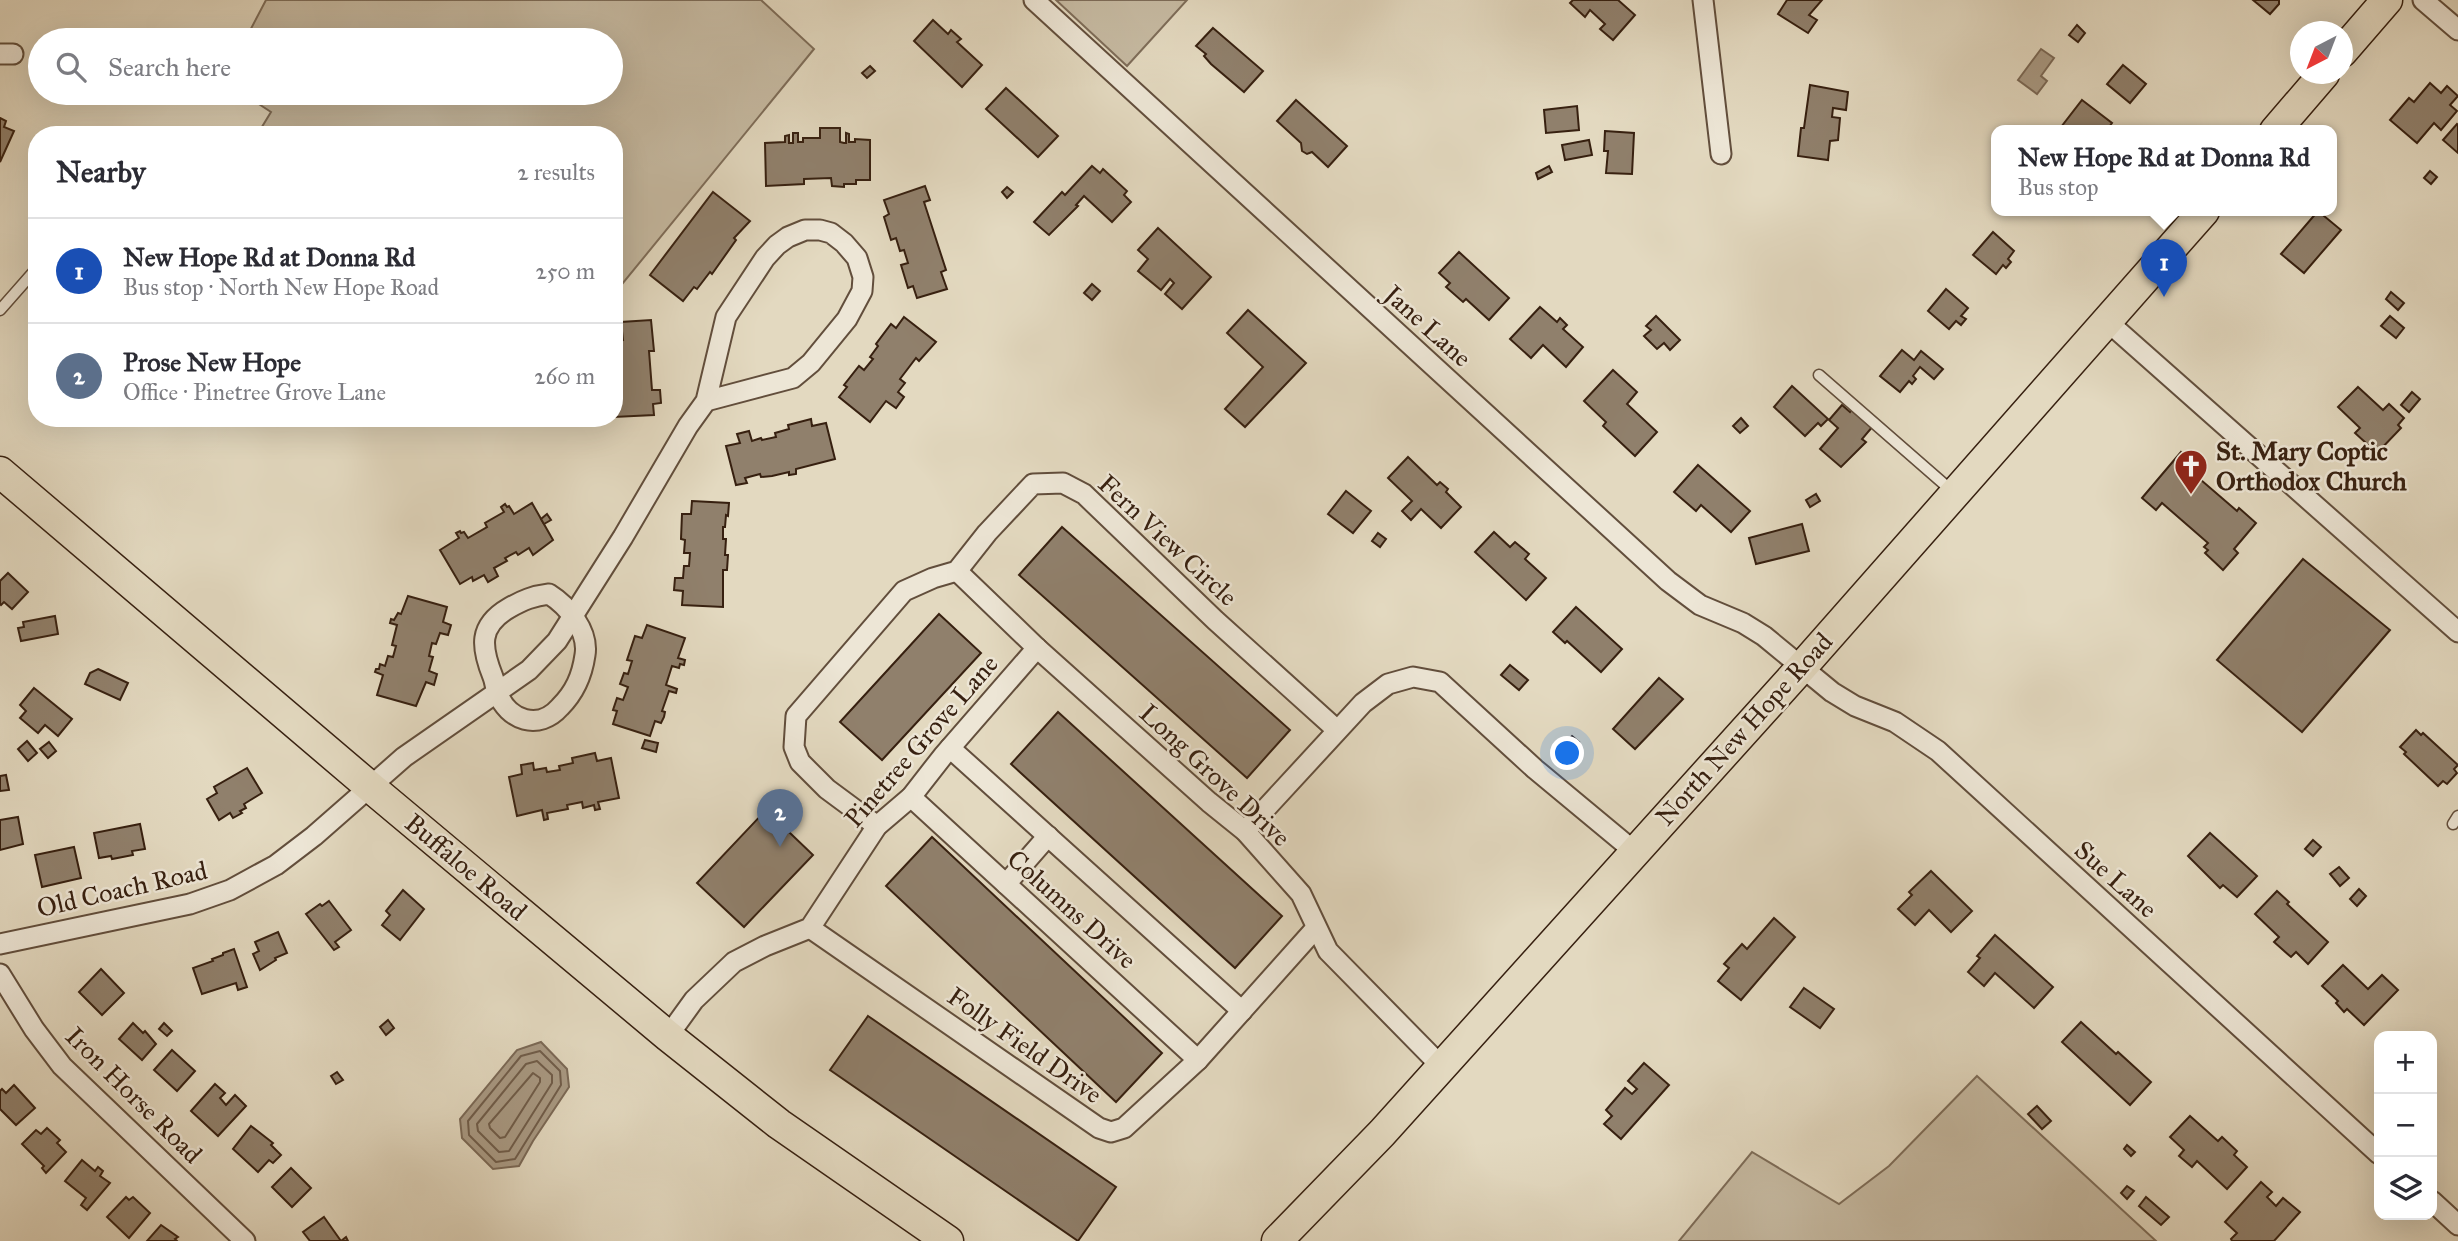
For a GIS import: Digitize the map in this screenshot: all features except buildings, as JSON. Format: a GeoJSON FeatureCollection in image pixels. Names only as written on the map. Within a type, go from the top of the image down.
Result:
{"type":"FeatureCollection","features":[{"type":"Feature","properties":{"kind":"main road"},"geometry":{"type":"LineString","coordinates":[[2353,40],[2387,0]]}},
{"type":"Feature","properties":{"kind":"main road"},"geometry":{"type":"LineString","coordinates":[[2280,125],[2315,84]]}},
{"type":"Feature","properties":{"kind":"main road","name":"North New Hope Road"},"geometry":{"type":"LineString","coordinates":[[1277,1241],[1367,1149],[1801,668],[2200,216]]}},
{"type":"Feature","properties":{"kind":"main road","name":"Buffaloe Road"},"geometry":{"type":"LineString","coordinates":[[0,472],[377,780],[668,1036],[779,1124],[948,1241]]}},
{"type":"Feature","properties":{"kind":"street","name":"Jane Lane"},"geometry":{"type":"LineString","coordinates":[[1034,0],[1668,581],[1700,605],[1742,623],[1764,636],[1801,668]]}},
{"type":"Feature","properties":{"kind":"street"},"geometry":{"type":"LineString","coordinates":[[1703,0],[1721,154]]}},
{"type":"Feature","properties":{"kind":"street"},"geometry":{"type":"LineString","coordinates":[[2423,0],[2458,30]]}},
{"type":"Feature","properties":{"kind":"street"},"geometry":{"type":"LineString","coordinates":[[805,230],[831,233],[844,243],[857,258],[863,277],[862,292],[847,319],[811,363],[793,378],[706,401],[726,317],[776,245],[805,230]]}},
{"type":"Feature","properties":{"kind":"street"},"geometry":{"type":"LineString","coordinates":[[2108,322],[2458,632]]}},
{"type":"Feature","properties":{"kind":"street","name":"Old Coach Road"},"geometry":{"type":"LineString","coordinates":[[0,944],[190,904],[230,890],[276,865],[314,836],[404,757],[529,670],[556,641],[624,537],[688,426],[706,401]]}},
{"type":"Feature","properties":{"kind":"street","name":"Fern View Circle"},"geometry":{"type":"LineString","coordinates":[[957,571],[987,533],[1033,484],[1063,483],[1084,494],[1215,620],[1338,730]]}},
{"type":"Feature","properties":{"kind":"street"},"geometry":{"type":"LineString","coordinates":[[877,826],[827,789],[800,762],[794,747],[796,716],[904,591],[957,571]]}},
{"type":"Feature","properties":{"kind":"street","name":"Long Grove Drive"},"geometry":{"type":"LineString","coordinates":[[957,571],[1037,648],[1245,831],[1301,894],[1328,951],[1441,1066]]}},
{"type":"Feature","properties":{"kind":"street"},"geometry":{"type":"LineString","coordinates":[[549,594],[573,614],[586,647],[579,682],[557,711],[542,721],[528,721],[510,711],[497,694],[484,648],[486,635],[495,617],[529,597],[549,594]]}},
{"type":"Feature","properties":{"kind":"street","name":"Pinetree Grove Lane"},"geometry":{"type":"LineString","coordinates":[[810,928],[877,826],[911,797],[1037,648]]}},
{"type":"Feature","properties":{"kind":"street","name":"Sue Lane"},"geometry":{"type":"LineString","coordinates":[[1801,668],[1835,694],[1855,706],[1895,722],[1938,751],[2374,1149]]}},
{"type":"Feature","properties":{"kind":"street"},"geometry":{"type":"LineString","coordinates":[[1245,831],[1363,703],[1388,684],[1413,677],[1440,682],[1535,769],[1634,852]]}},
{"type":"Feature","properties":{"kind":"street"},"geometry":{"type":"LineString","coordinates":[[950,748],[1242,1011]]}},
{"type":"Feature","properties":{"kind":"street","name":"Columns Drive"},"geometry":{"type":"LineString","coordinates":[[911,797],[1198,1060]]}},
{"type":"Feature","properties":{"kind":"street"},"geometry":{"type":"LineString","coordinates":[[1006,884],[1048,836]]}},
{"type":"Feature","properties":{"kind":"street"},"geometry":{"type":"LineString","coordinates":[[668,1036],[694,1000],[734,962],[810,928]]}},
{"type":"Feature","properties":{"kind":"street","name":"Folly Field Drive"},"geometry":{"type":"LineString","coordinates":[[810,928],[1099,1128],[1111,1132],[1124,1128],[1198,1060],[1316,928]]}},
{"type":"Feature","properties":{"kind":"street","name":"Iron Horse Road"},"geometry":{"type":"LineString","coordinates":[[0,974],[34,1029],[62,1066],[245,1241]]}},
{"type":"Feature","properties":{"kind":"street"},"geometry":{"type":"LineString","coordinates":[[2437,1206],[2458,1225]]}},
{"type":"Feature","properties":{"kind":"lane"},"geometry":{"type":"LineString","coordinates":[[0,310],[28,278]]}},
{"type":"Feature","properties":{"kind":"lane"},"geometry":{"type":"LineString","coordinates":[[1819,375],[1955,494]]}},
{"type":"Feature","properties":{"kind":"shaded area"},"geometry":{"type":"Polygon","coordinates":[[[266,0],[761,0],[814,49],[623,283],[623,126],[262,126],[271,112],[260,105],[623,105],[623,28],[251,28],[266,0]]]}},
{"type":"Feature","properties":{"kind":"shaded area"},"geometry":{"type":"Polygon","coordinates":[[[1056,0],[1187,0],[1127,66],[1056,0]]]}},
{"type":"Feature","properties":{"kind":"shaded area"},"geometry":{"type":"Polygon","coordinates":[[[1977,1076],[2156,1241],[1679,1241],[1752,1152],[1839,1204],[1889,1166],[1977,1076]]]}},
{"type":"Feature","properties":{"kind":"water"},"geometry":{"type":"Polygon","coordinates":[[[2041,49],[2054,58],[2041,76],[2047,81],[2037,94],[2018,80],[2041,49]]]}},
{"type":"Feature","properties":{"kind":"water"},"geometry":{"type":"Polygon","coordinates":[[[541,1042],[567,1069],[569,1087],[519,1166],[493,1169],[462,1138],[460,1119],[517,1050],[541,1042]]]}},
{"type":"Feature","properties":{"kind":"place","name":"New Hope Rd at Donna Rd"},"geometry":{"type":"Point","coordinates":[2164,297]}},
{"type":"Feature","properties":{"kind":"place","name":"St. Mary Coptic Orthodox Church"},"geometry":{"type":"Point","coordinates":[2191,496]}},
{"type":"Feature","properties":{"kind":"place","name":"Prose New Hope"},"geometry":{"type":"Point","coordinates":[780,847]}}]}
